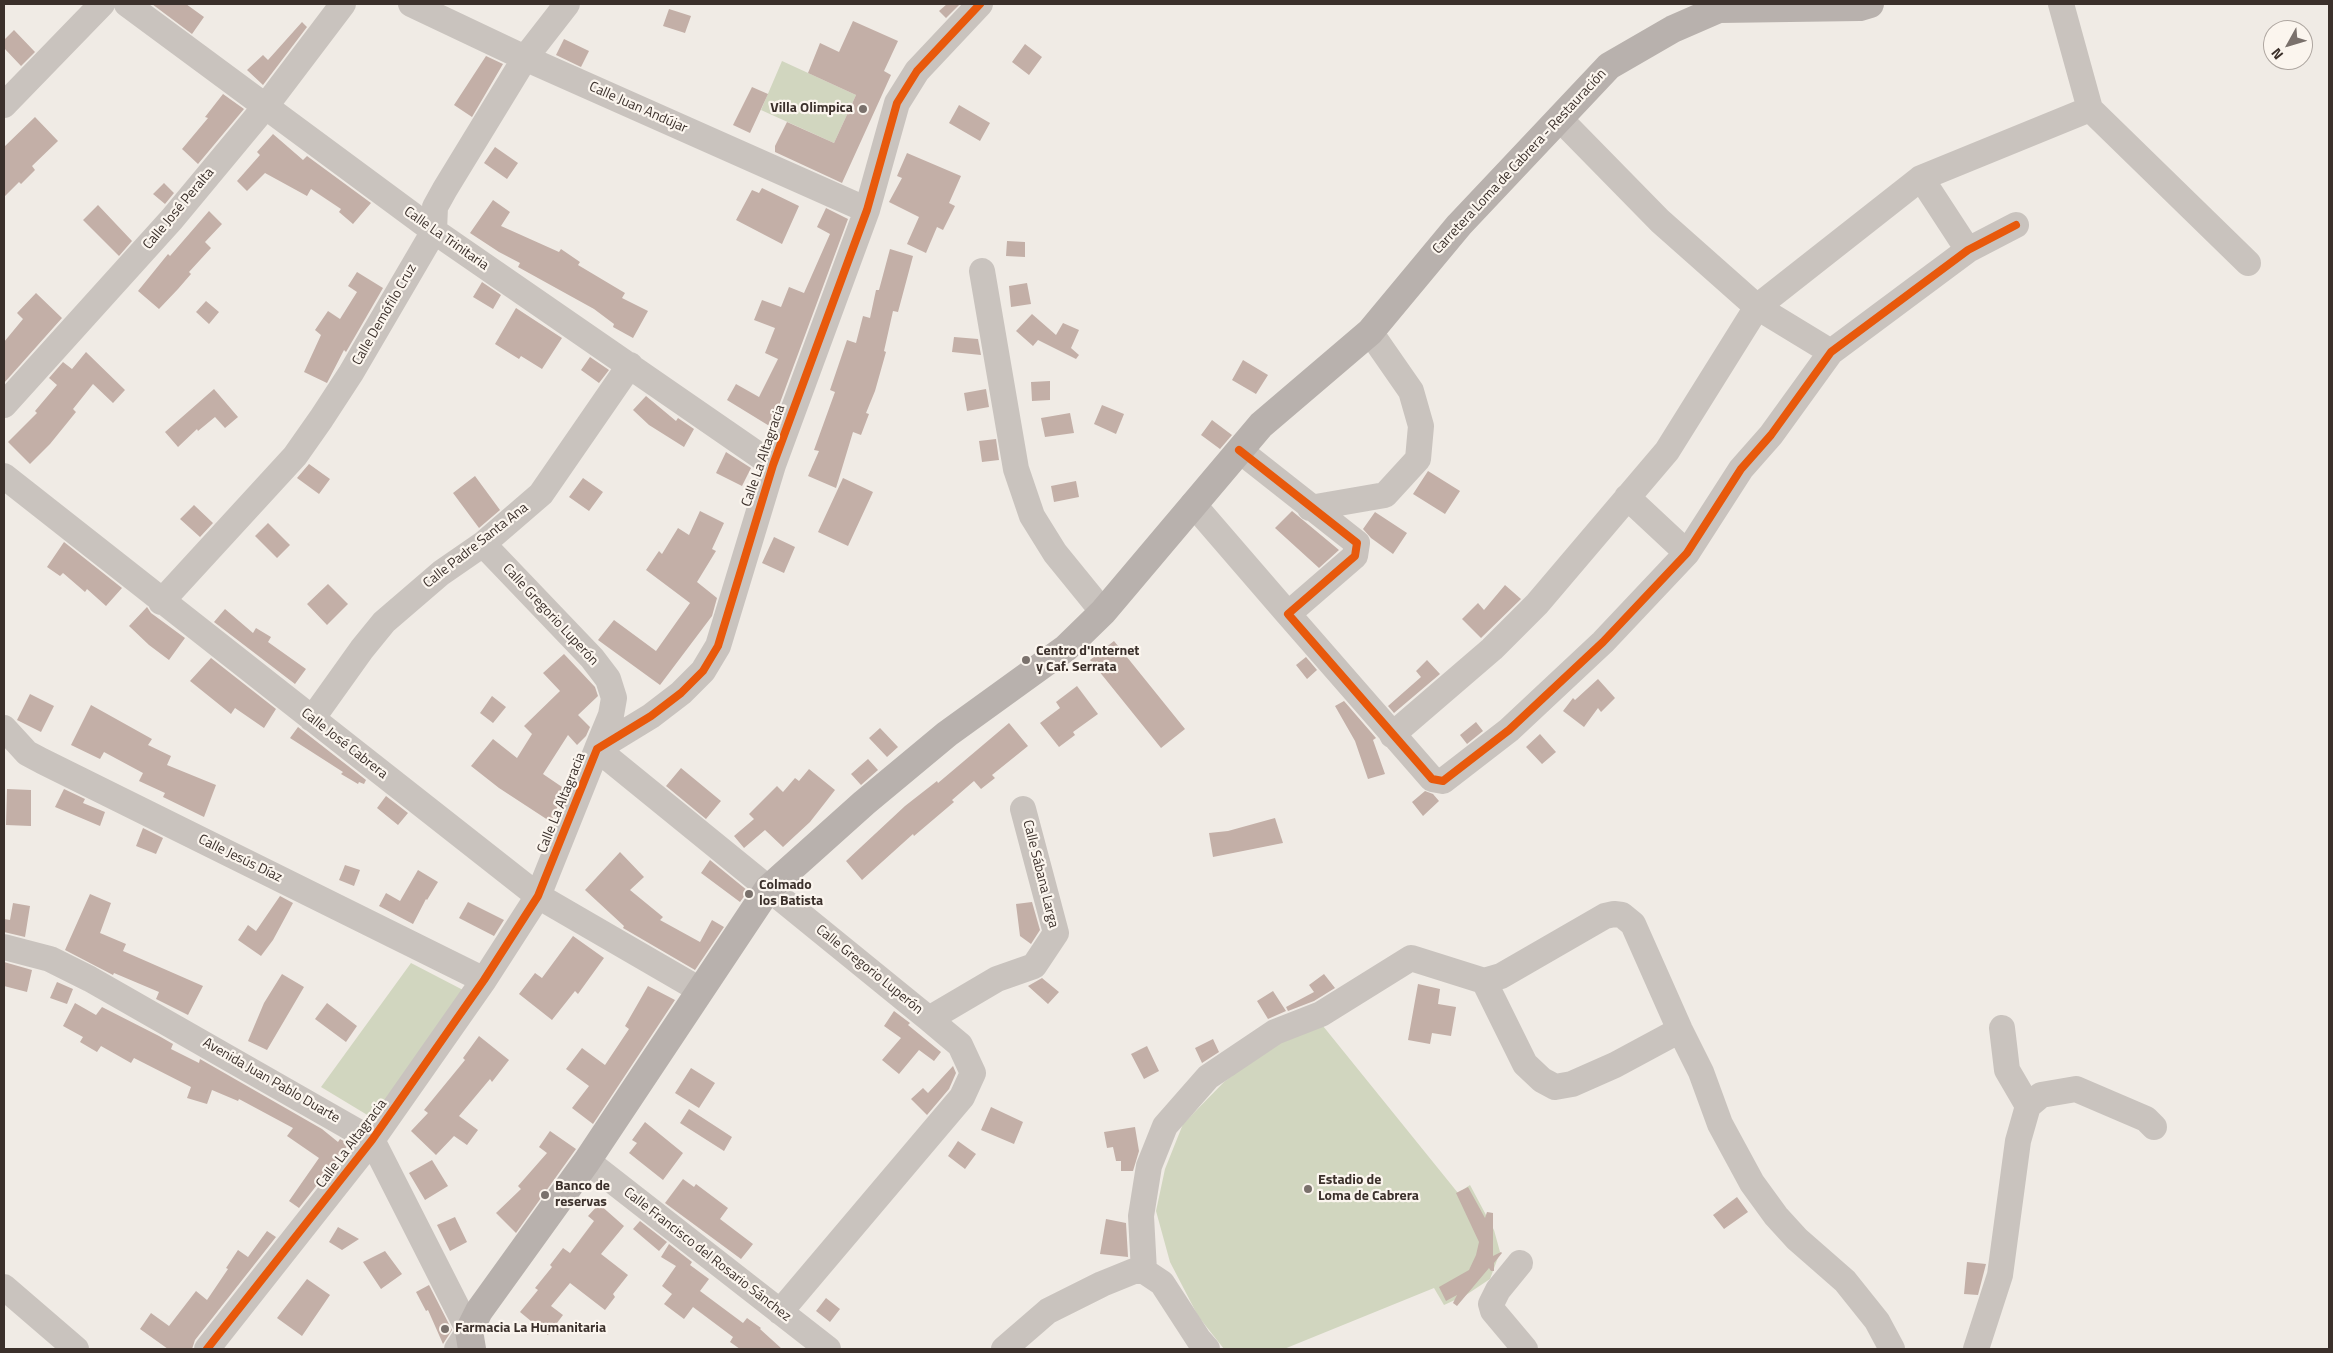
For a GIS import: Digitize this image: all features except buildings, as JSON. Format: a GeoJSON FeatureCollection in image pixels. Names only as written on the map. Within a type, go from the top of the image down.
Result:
{"type":"FeatureCollection","features":[{"type":"Feature","properties":{"kind":"main road","name":"Carretera Loma de Cabrera - Restauración"},"geometry":{"type":"LineString","coordinates":[[466,1343],[479,1311],[587,1161],[768,888],[864,803],[940,740],[1066,648],[1103,612],[1261,425],[1370,332],[1458,225],[1609,66],[1673,29],[1719,9],[1860,6],[1870,4]]}},
{"type":"Feature","properties":{"kind":"street"},"geometry":{"type":"LineString","coordinates":[[4,105],[102,4]]}},
{"type":"Feature","properties":{"kind":"street","name":"Calle La Trinitaria"},"geometry":{"type":"LineString","coordinates":[[127,4],[434,231],[773,464]]}},
{"type":"Feature","properties":{"kind":"street","name":"Calle José Peralta"},"geometry":{"type":"LineString","coordinates":[[4,405],[116,283],[265,107],[343,4]]}},
{"type":"Feature","properties":{"kind":"street","name":"Calle Juan Andújar"},"geometry":{"type":"LineString","coordinates":[[411,4],[525,58],[867,210]]}},
{"type":"Feature","properties":{"kind":"street","name":"Calle Demófilo Cruz"},"geometry":{"type":"LineString","coordinates":[[161,602],[295,456],[351,373],[434,231],[435,207],[525,58],[567,4]]}},
{"type":"Feature","properties":{"kind":"street","name":"Calle La Altagracia"},"geometry":{"type":"LineString","coordinates":[[207,1349],[372,1140],[484,980],[538,896],[597,749],[651,716],[681,693],[703,671],[718,646],[773,464],[867,210],[897,103],[917,71],[980,4]]}},
{"type":"Feature","properties":{"kind":"street"},"geometry":{"type":"LineString","coordinates":[[2061,4],[2090,109],[2248,263]]}},
{"type":"Feature","properties":{"kind":"street"},"geometry":{"type":"LineString","coordinates":[[1392,735],[1492,650],[1531,610],[1667,451],[1757,307],[1921,178],[2090,109]]}},
{"type":"Feature","properties":{"kind":"street"},"geometry":{"type":"LineString","coordinates":[[1559,118],[1660,221],[1757,307],[1831,352]]}},
{"type":"Feature","properties":{"kind":"street"},"geometry":{"type":"LineString","coordinates":[[1921,178],[1968,250]]}},
{"type":"Feature","properties":{"kind":"street"},"geometry":{"type":"LineString","coordinates":[[1193,504],[1392,735],[1432,779],[1443,781],[1509,730],[1603,642],[1687,552],[1741,468],[1771,435],[1831,352],[1968,250],[2016,225]]}},
{"type":"Feature","properties":{"kind":"street"},"geometry":{"type":"LineString","coordinates":[[982,271],[1016,469],[1032,516],[1055,553],[1103,612]]}},
{"type":"Feature","properties":{"kind":"street"},"geometry":{"type":"LineString","coordinates":[[1310,508],[1385,495],[1418,459],[1421,426],[1411,391],[1370,332]]}},
{"type":"Feature","properties":{"kind":"street","name":"Calle Padre Santa Ana"},"geometry":{"type":"LineString","coordinates":[[312,719],[362,649],[384,622],[442,573],[483,544],[541,494],[630,365]]}},
{"type":"Feature","properties":{"kind":"street"},"geometry":{"type":"LineString","coordinates":[[1239,450],[1310,508],[1357,543],[1358,550],[1355,556],[1288,614]]}},
{"type":"Feature","properties":{"kind":"street","name":"Calle José Cabrera"},"geometry":{"type":"LineString","coordinates":[[4,476],[161,602],[538,896],[700,990]]}},
{"type":"Feature","properties":{"kind":"street"},"geometry":{"type":"LineString","coordinates":[[1627,497],[1687,552]]}},
{"type":"Feature","properties":{"kind":"street","name":"Calle Gregorio Luperón"},"geometry":{"type":"LineString","coordinates":[[483,544],[592,658],[608,679],[614,698],[611,715],[597,749],[930,1019],[960,1045],[973,1073],[962,1097],[780,1312]]}},
{"type":"Feature","properties":{"kind":"street","name":"Calle Jesús Díaz"},"geometry":{"type":"LineString","coordinates":[[4,728],[27,752],[42,761],[484,980]]}},
{"type":"Feature","properties":{"kind":"street","name":"Calle Sábana Larga"},"geometry":{"type":"LineString","coordinates":[[930,1019],[997,980],[1034,966],[1056,933],[1024,809]]}},
{"type":"Feature","properties":{"kind":"street"},"geometry":{"type":"LineString","coordinates":[[1144,1271],[1141,1216],[1149,1166],[1165,1126],[1208,1077],[1275,1032],[1321,1014],[1411,958],[1484,981],[1501,976],[1605,916],[1622,915],[1633,924],[1680,1030],[1701,1072],[1720,1124],[1752,1183],[1776,1216],[1845,1282],[1877,1321],[1892,1349]]}},
{"type":"Feature","properties":{"kind":"street","name":"Avenida Juan Pablo Duarte"},"geometry":{"type":"LineString","coordinates":[[4,947],[50,960],[90,979],[372,1140]]}},
{"type":"Feature","properties":{"kind":"street"},"geometry":{"type":"LineString","coordinates":[[1484,981],[1525,1064],[1542,1080],[1555,1087],[1572,1084],[1616,1065],[1680,1030]]}},
{"type":"Feature","properties":{"kind":"street"},"geometry":{"type":"LineString","coordinates":[[2002,1028],[2007,1070],[2028,1106]]}},
{"type":"Feature","properties":{"kind":"street"},"geometry":{"type":"LineString","coordinates":[[1976,1349],[2000,1275],[2018,1141],[2028,1106],[2041,1095],[2076,1089],[2146,1119],[2154,1127]]}},
{"type":"Feature","properties":{"kind":"street"},"geometry":{"type":"LineString","coordinates":[[372,1140],[466,1343]]}},
{"type":"Feature","properties":{"kind":"street","name":"Calle Francisco del Rosario Sánchez"},"geometry":{"type":"LineString","coordinates":[[587,1161],[828,1349]]}},
{"type":"Feature","properties":{"kind":"street"},"geometry":{"type":"LineString","coordinates":[[1520,1263],[1498,1290],[1491,1304],[1493,1311],[1525,1349]]}},
{"type":"Feature","properties":{"kind":"street"},"geometry":{"type":"LineString","coordinates":[[1004,1349],[1048,1311],[1102,1284],[1134,1271],[1144,1271],[1162,1283],[1199,1340],[1207,1349]]}},
{"type":"Feature","properties":{"kind":"street"},"geometry":{"type":"LineString","coordinates":[[4,1287],[76,1349]]}},
{"type":"Feature","properties":{"kind":"green space"},"geometry":{"type":"Polygon","coordinates":[[[782,61],[856,95],[834,143],[761,110],[782,61]]]}},
{"type":"Feature","properties":{"kind":"green space"},"geometry":{"type":"Polygon","coordinates":[[[411,963],[463,990],[374,1119],[321,1087],[411,963]]]}},
{"type":"Feature","properties":{"kind":"green space","name":"Estadio de Loma de Cabrera"},"geometry":{"type":"Polygon","coordinates":[[[1323,1026],[1458,1193],[1470,1185],[1494,1230],[1500,1252],[1490,1279],[1466,1295],[1444,1305],[1434,1288],[1284,1349],[1224,1349],[1198,1316],[1170,1262],[1156,1211],[1165,1169],[1183,1124],[1224,1082],[1270,1046],[1323,1026]]]}},
{"type":"Feature","properties":{"kind":"cycle path"},"geometry":{"type":"LineString","coordinates":[[207,1349],[372,1140],[484,980],[538,896],[597,749],[651,716],[681,693],[703,671],[718,646],[773,465],[867,210],[897,103],[917,71],[980,4]]}},
{"type":"Feature","properties":{"kind":"cycle path"},"geometry":{"type":"LineString","coordinates":[[1239,450],[1357,543],[1355,556],[1288,614],[1432,779],[1443,781],[1509,730],[1603,642],[1687,553],[1741,469],[1771,435],[1831,352],[1968,250],[2016,225]]}},
{"type":"Feature","properties":{"kind":"place","name":"Villa Olimpica"},"geometry":{"type":"Point","coordinates":[863,109]}},
{"type":"Feature","properties":{"kind":"place","name":"Centro d'Internet y Caf. Serrata"},"geometry":{"type":"Point","coordinates":[1026,660]}},
{"type":"Feature","properties":{"kind":"place","name":"Colmado los Batista"},"geometry":{"type":"Point","coordinates":[749,894]}},
{"type":"Feature","properties":{"kind":"place","name":"Estadio de Loma de Cabrera"},"geometry":{"type":"Point","coordinates":[1308,1189]}},
{"type":"Feature","properties":{"kind":"place","name":"Banco de reservas"},"geometry":{"type":"Point","coordinates":[545,1195]}},
{"type":"Feature","properties":{"kind":"place","name":"Farmacia La Humanitaria"},"geometry":{"type":"Point","coordinates":[445,1329]}}]}
